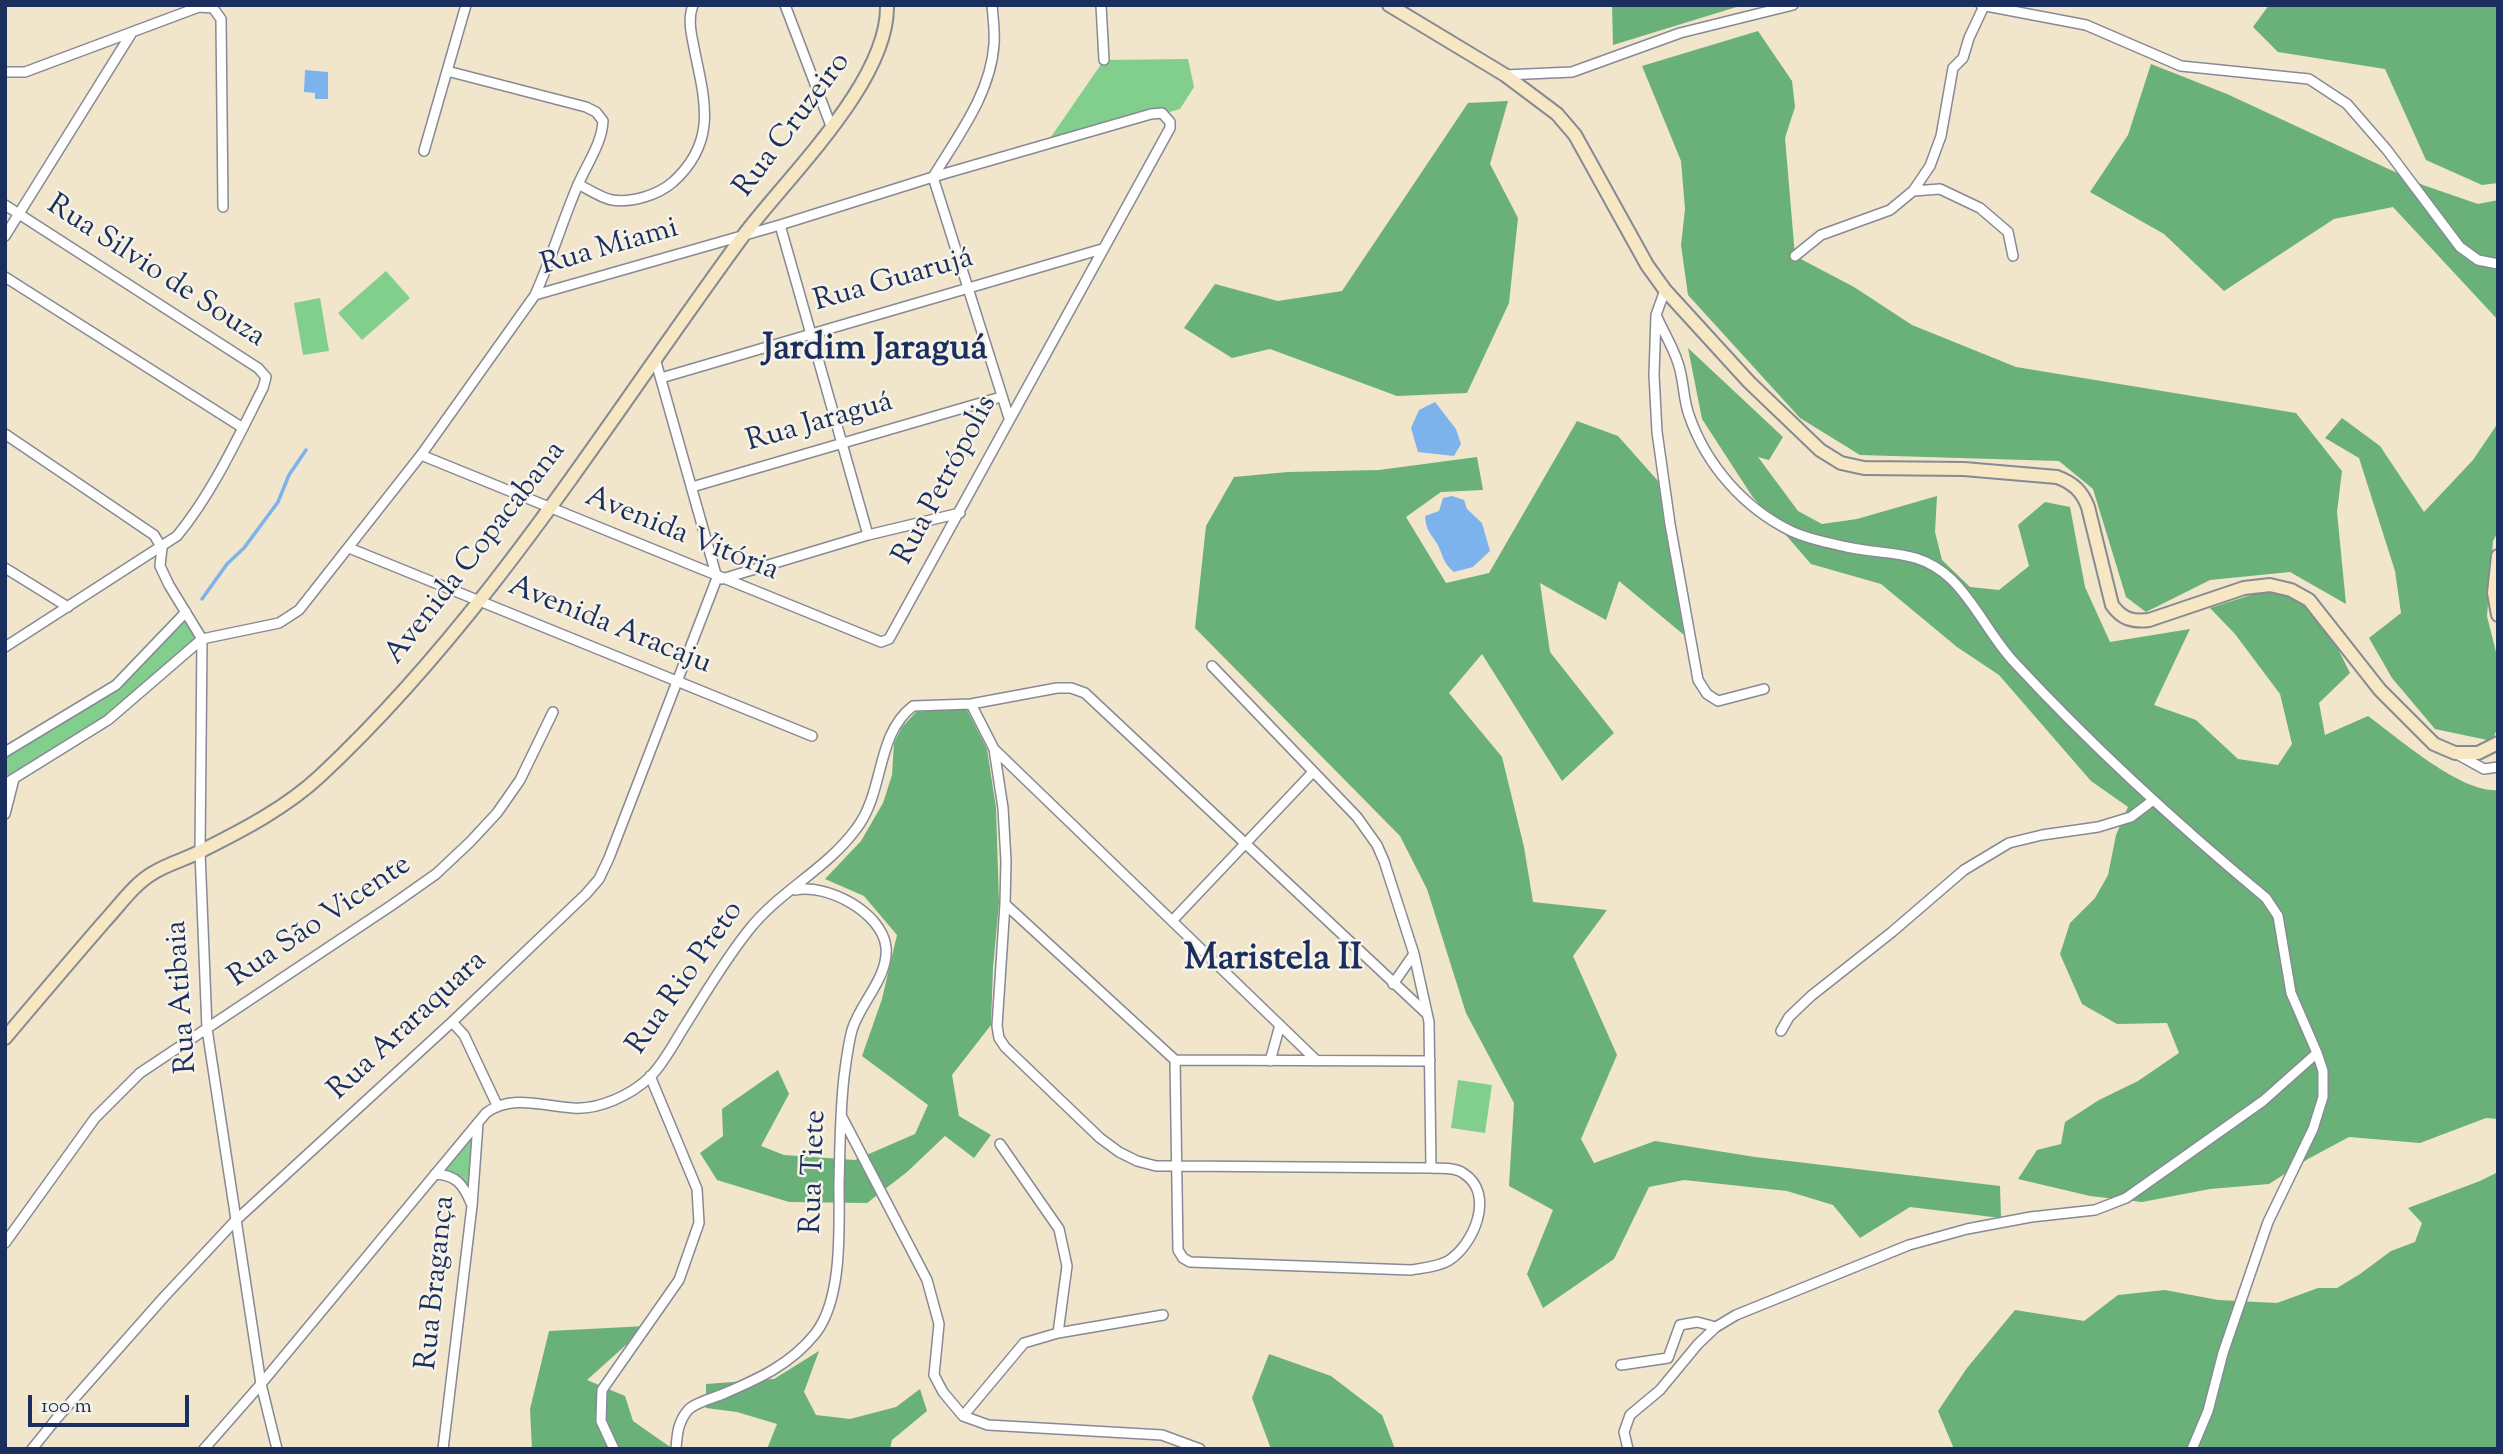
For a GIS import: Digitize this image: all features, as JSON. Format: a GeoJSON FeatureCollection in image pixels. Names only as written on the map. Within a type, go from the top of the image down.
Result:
{"type":"FeatureCollection","features":[{"type":"Feature","properties":{"kind":"main road","name":"Rua Cruzeiro"},"geometry":{"type":"LineString","coordinates":[[744,235],[862,86],[878,56],[888,19],[887,5]]}},
{"type":"Feature","properties":{"kind":"main road"},"geometry":{"type":"LineString","coordinates":[[1389,5],[1505,75],[1548,107],[1575,135],[1647,265],[1665,290],[1749,382],[1830,457],[1841,463],[1864,468],[1964,469],[2057,477],[2071,482],[2083,494],[2088,507],[2112,605],[2120,617],[2135,622],[2149,620],[2244,588],[2270,585],[2291,590],[2309,600],[2324,616],[2380,690],[2434,744],[2455,753],[2479,752],[2498,743]]}},
{"type":"Feature","properties":{"kind":"main road","name":"Avenida Copacabana"},"geometry":{"type":"LineString","coordinates":[[200,852],[276,808],[318,778],[428,666],[480,601],[656,362],[744,235]]}},
{"type":"Feature","properties":{"kind":"main road"},"geometry":{"type":"LineString","coordinates":[[2498,556],[2494,593],[2498,615]]}},
{"type":"Feature","properties":{"kind":"main road"},"geometry":{"type":"LineString","coordinates":[[5,1038],[150,874],[200,852]]}},
{"type":"Feature","properties":{"kind":"street"},"geometry":{"type":"LineString","coordinates":[[424,151],[466,5]]}},
{"type":"Feature","properties":{"kind":"street"},"geometry":{"type":"LineString","coordinates":[[578,184],[612,200],[638,199],[666,188],[685,172],[697,155],[706,115],[704,92],[691,33],[690,15],[694,5]]}},
{"type":"Feature","properties":{"kind":"street"},"geometry":{"type":"LineString","coordinates":[[785,5],[831,126]]}},
{"type":"Feature","properties":{"kind":"street"},"geometry":{"type":"LineString","coordinates":[[992,5],[994,44],[988,79],[971,114],[933,177],[1009,418]]}},
{"type":"Feature","properties":{"kind":"street"},"geometry":{"type":"LineString","coordinates":[[1101,5],[1104,60]]}},
{"type":"Feature","properties":{"kind":"street"},"geometry":{"type":"LineString","coordinates":[[1505,75],[1572,72],[1680,33],[1793,5]]}},
{"type":"Feature","properties":{"kind":"street"},"geometry":{"type":"LineString","coordinates":[[1795,257],[1821,234],[1890,210],[1913,191],[1930,166],[1941,136],[1953,68],[1964,58],[1969,37],[1982,6],[2086,24],[2181,66],[2309,79],[2347,104],[2387,150],[2460,247],[2478,260],[2498,264]]}},
{"type":"Feature","properties":{"kind":"street"},"geometry":{"type":"LineString","coordinates":[[5,72],[25,72],[199,7],[212,8],[221,19],[223,207]]}},
{"type":"Feature","properties":{"kind":"street"},"geometry":{"type":"LineString","coordinates":[[5,236],[131,34]]}},
{"type":"Feature","properties":{"kind":"street"},"geometry":{"type":"LineString","coordinates":[[447,71],[586,107],[596,112],[603,121],[603,131],[578,184],[551,261],[535,295]]}},
{"type":"Feature","properties":{"kind":"street","name":"Rua Miami"},"geometry":{"type":"LineString","coordinates":[[202,639],[225,632],[258,629],[279,623],[299,610],[421,455],[535,295],[1151,114],[1162,113],[1170,122]]}},
{"type":"Feature","properties":{"kind":"street","name":"Rua Petrópolis"},"geometry":{"type":"LineString","coordinates":[[885,642],[960,513],[1009,418],[1170,128],[1170,122]]}},
{"type":"Feature","properties":{"kind":"street"},"geometry":{"type":"LineString","coordinates":[[1913,191],[1940,189],[1980,208],[2008,232],[2013,256]]}},
{"type":"Feature","properties":{"kind":"street","name":"Rua Silvio de Souza"},"geometry":{"type":"LineString","coordinates":[[5,205],[258,369],[266,377],[243,428]]}},
{"type":"Feature","properties":{"kind":"street"},"geometry":{"type":"LineString","coordinates":[[780,225],[868,536]]}},
{"type":"Feature","properties":{"kind":"street","name":"Rua Guarujá"},"geometry":{"type":"LineString","coordinates":[[661,378],[1102,249]]}},
{"type":"Feature","properties":{"kind":"street"},"geometry":{"type":"LineString","coordinates":[[5,277],[243,428],[195,515],[177,536],[5,647]]}},
{"type":"Feature","properties":{"kind":"street"},"geometry":{"type":"LineString","coordinates":[[1665,290],[1656,315],[1654,376],[1657,432],[1670,524],[1698,680],[1707,694],[1718,701],[1765,690]]}},
{"type":"Feature","properties":{"kind":"street"},"geometry":{"type":"LineString","coordinates":[[1656,315],[1678,363],[1688,414],[1706,453],[1732,487],[1763,514],[1793,532],[1861,550],[1897,552],[1925,561],[1950,578],[2012,660],[2152,801],[2266,898],[2278,916],[2291,993],[2323,1071],[2323,1097],[2313,1129],[2267,1222],[2226,1342],[2208,1411],[2192,1449]]}},
{"type":"Feature","properties":{"kind":"street"},"geometry":{"type":"LineString","coordinates":[[656,362],[720,579],[868,536],[960,513]]}},
{"type":"Feature","properties":{"kind":"street","name":"Rua Jaraguá"},"geometry":{"type":"LineString","coordinates":[[692,487],[1001,397]]}},
{"type":"Feature","properties":{"kind":"street"},"geometry":{"type":"LineString","coordinates":[[5,434],[154,535],[162,548],[160,566],[202,639],[107,720],[10,782],[5,814]]}},
{"type":"Feature","properties":{"kind":"street","name":"Avenida Vitória"},"geometry":{"type":"LineString","coordinates":[[421,455],[720,579],[885,642]]}},
{"type":"Feature","properties":{"kind":"street","name":"Avenida Aracaju"},"geometry":{"type":"LineString","coordinates":[[349,548],[812,736]]}},
{"type":"Feature","properties":{"kind":"street"},"geometry":{"type":"LineString","coordinates":[[5,568],[68,607]]}},
{"type":"Feature","properties":{"kind":"street","name":"Rua Araraquara"},"geometry":{"type":"LineString","coordinates":[[32,1449],[163,1297],[235,1221],[452,1022],[586,894],[598,879],[609,858],[720,579]]}},
{"type":"Feature","properties":{"kind":"street"},"geometry":{"type":"LineString","coordinates":[[5,752],[116,685],[186,612]]}},
{"type":"Feature","properties":{"kind":"street","name":"Rua Atibaia"},"geometry":{"type":"LineString","coordinates":[[202,639],[200,852],[207,1029],[261,1384],[276,1449]]}},
{"type":"Feature","properties":{"kind":"street"},"geometry":{"type":"LineString","coordinates":[[1212,666],[1357,817],[1377,845],[1414,954],[1431,1031],[1431,1168]]}},
{"type":"Feature","properties":{"kind":"street"},"geometry":{"type":"LineString","coordinates":[[1175,1060],[1177,1166],[1178,1250],[1183,1258],[1190,1262],[1411,1270],[1447,1261],[1462,1248],[1473,1233],[1479,1216],[1479,1197],[1474,1183],[1458,1170],[1431,1168],[1177,1166],[1156,1166],[1137,1161],[1100,1138],[1005,1047],[999,1038],[997,1026],[1005,904],[1003,808],[994,749],[971,704],[1057,688],[1070,688],[1085,693],[1426,1013]]}},
{"type":"Feature","properties":{"kind":"street","name":"Rua Rio Preto"},"geometry":{"type":"LineString","coordinates":[[497,1105],[508,1102],[575,1108],[601,1104],[625,1094],[650,1076],[748,931],[766,909],[818,869],[857,829],[873,798],[888,740],[896,723],[913,706],[971,704]]}},
{"type":"Feature","properties":{"kind":"street","name":"Rua São Vicente"},"geometry":{"type":"LineString","coordinates":[[5,1243],[95,1118],[141,1073],[436,874],[497,813],[520,779],[553,712]]}},
{"type":"Feature","properties":{"kind":"street"},"geometry":{"type":"LineString","coordinates":[[994,749],[1317,1061]]}},
{"type":"Feature","properties":{"kind":"street"},"geometry":{"type":"LineString","coordinates":[[2455,753],[2484,769],[2498,767]]}},
{"type":"Feature","properties":{"kind":"street"},"geometry":{"type":"LineString","coordinates":[[1172,921],[1313,772]]}},
{"type":"Feature","properties":{"kind":"street"},"geometry":{"type":"LineString","coordinates":[[1781,1031],[1789,1017],[1811,996],[1964,870],[2009,843],[2098,827],[2131,817],[2152,801]]}},
{"type":"Feature","properties":{"kind":"street","name":"Rua Tiete"},"geometry":{"type":"LineString","coordinates":[[676,1449],[680,1422],[690,1408],[770,1374],[816,1332],[833,1295],[838,1248],[844,1077],[852,1029],[877,981],[886,947],[880,929],[864,912],[827,891],[808,887],[790,891]]}},
{"type":"Feature","properties":{"kind":"street"},"geometry":{"type":"LineString","coordinates":[[1005,904],[1175,1060],[1430,1061]]}},
{"type":"Feature","properties":{"kind":"street"},"geometry":{"type":"LineString","coordinates":[[1393,984],[1414,954]]}},
{"type":"Feature","properties":{"kind":"street"},"geometry":{"type":"LineString","coordinates":[[204,1449],[478,1122],[497,1105],[464,1035],[452,1022]]}},
{"type":"Feature","properties":{"kind":"street"},"geometry":{"type":"LineString","coordinates":[[1270,1061],[1280,1024]]}},
{"type":"Feature","properties":{"kind":"street"},"geometry":{"type":"LineString","coordinates":[[1628,1449],[1624,1432],[1630,1415],[1660,1390],[1698,1344],[1716,1327],[1736,1315],[1909,1245],[1968,1229],[2109,1206],[2126,1198],[2263,1101],[2317,1054]]}},
{"type":"Feature","properties":{"kind":"street"},"geometry":{"type":"LineString","coordinates":[[614,1449],[601,1420],[602,1390],[679,1280],[699,1223],[697,1189],[650,1076]]}},
{"type":"Feature","properties":{"kind":"street"},"geometry":{"type":"LineString","coordinates":[[842,1117],[927,1280],[939,1324],[934,1375],[943,1392],[963,1416],[988,1424],[1162,1435],[1200,1449]]}},
{"type":"Feature","properties":{"kind":"street","name":"Rua Bragança"},"geometry":{"type":"LineString","coordinates":[[443,1449],[472,1206],[478,1122]]}},
{"type":"Feature","properties":{"kind":"street"},"geometry":{"type":"LineString","coordinates":[[1000,1143],[1059,1228],[1067,1266],[1058,1333]]}},
{"type":"Feature","properties":{"kind":"street"},"geometry":{"type":"LineString","coordinates":[[435,1174],[458,1180],[472,1206]]}},
{"type":"Feature","properties":{"kind":"street"},"geometry":{"type":"LineString","coordinates":[[963,1416],[1024,1343],[1058,1333],[1163,1315]]}},
{"type":"Feature","properties":{"kind":"street"},"geometry":{"type":"LineString","coordinates":[[1621,1365],[1668,1358],[1679,1325],[1697,1322],[1716,1327]]}},
{"type":"Feature","properties":{"kind":"green space"},"geometry":{"type":"Polygon","coordinates":[[[1612,5],[1743,5],[1613,45],[1612,5]]]}},
{"type":"Feature","properties":{"kind":"green space"},"geometry":{"type":"Polygon","coordinates":[[[2269,5],[2498,5],[2498,183],[2482,185],[2426,160],[2385,69],[2278,52],[2253,27],[2269,5]]]}},
{"type":"Feature","properties":{"kind":"green space"},"geometry":{"type":"Polygon","coordinates":[[[1758,31],[1792,81],[1795,107],[1785,138],[1795,256],[1854,287],[1912,325],[2016,367],[2296,413],[2342,471],[2337,512],[2346,604],[2290,572],[2210,580],[2146,612],[2126,597],[2093,489],[2059,461],[1860,455],[1800,418],[1688,295],[1681,245],[1685,209],[1681,161],[1642,66],[1758,31]]]}},
{"type":"Feature","properties":{"kind":"green space"},"geometry":{"type":"Polygon","coordinates":[[[1188,59],[1194,87],[1180,109],[1044,147],[1104,60],[1188,59]]]}},
{"type":"Feature","properties":{"kind":"green space"},"geometry":{"type":"Polygon","coordinates":[[[2151,64],[2227,94],[2423,185],[2478,204],[2498,200],[2498,320],[2393,207],[2334,219],[2224,291],[2164,234],[2090,192],[2128,135],[2151,64]]]}},
{"type":"Feature","properties":{"kind":"green space"},"geometry":{"type":"Polygon","coordinates":[[[1508,101],[1490,164],[1518,218],[1509,303],[1467,393],[1397,396],[1270,349],[1232,358],[1184,328],[1215,284],[1278,301],[1342,291],[1468,103],[1508,101]]]}},
{"type":"Feature","properties":{"kind":"green space"},"geometry":{"type":"Polygon","coordinates":[[[386,271],[410,298],[362,340],[338,313],[386,271]]]}},
{"type":"Feature","properties":{"kind":"green space"},"geometry":{"type":"Polygon","coordinates":[[[320,298],[329,351],[303,355],[294,303],[320,298]]]}},
{"type":"Feature","properties":{"kind":"green space"},"geometry":{"type":"Polygon","coordinates":[[[1688,348],[1783,437],[1769,460],[1758,457],[1798,511],[1822,524],[1857,519],[1937,496],[1935,532],[1942,560],[1970,587],[1999,590],[2029,566],[2018,525],[2045,502],[2070,507],[2085,587],[2110,642],[2190,629],[2154,705],[2196,720],[2238,759],[2278,765],[2292,744],[2280,694],[2235,634],[2210,608],[2257,593],[2297,593],[2335,643],[2350,673],[2319,703],[2325,735],[2368,716],[2449,774],[2483,789],[2498,790],[2498,1119],[2486,1118],[2420,1143],[2349,1137],[2269,1184],[2210,1189],[2142,1202],[2090,1196],[2018,1179],[2037,1150],[2061,1144],[2065,1122],[2099,1100],[2138,1081],[2179,1053],[2167,1023],[2117,1024],[2082,1004],[2060,954],[2070,923],[2095,898],[2108,875],[2116,835],[2128,807],[2091,781],[1999,675],[1957,647],[1881,584],[1811,564],[1752,496],[1702,419],[1688,348]]]}},
{"type":"Feature","properties":{"kind":"green space"},"geometry":{"type":"Polygon","coordinates":[[[2342,418],[2380,446],[2424,512],[2473,460],[2498,423],[2498,532],[2493,541],[2487,616],[2498,660],[2498,727],[2492,741],[2435,729],[2392,678],[2369,638],[2401,613],[2395,571],[2359,458],[2325,438],[2342,418]]]}},
{"type":"Feature","properties":{"kind":"green space"},"geometry":{"type":"Polygon","coordinates":[[[1577,421],[1618,436],[1658,481],[1684,635],[1619,581],[1606,620],[1540,583],[1550,652],[1614,733],[1562,781],[1482,654],[1449,693],[1502,757],[1524,847],[1533,902],[1607,910],[1573,956],[1617,1055],[1581,1139],[1594,1163],[1655,1141],[1755,1157],[2000,1186],[2001,1218],[1910,1207],[1860,1238],[1833,1205],[1787,1191],[1684,1180],[1649,1187],[1614,1259],[1543,1308],[1527,1274],[1553,1210],[1509,1186],[1514,1103],[1466,1013],[1427,889],[1400,836],[1195,628],[1206,526],[1234,477],[1288,472],[1379,470],[1477,457],[1483,490],[1441,492],[1406,517],[1446,583],[1489,573],[1577,421]]]}},
{"type":"Feature","properties":{"kind":"green space"},"geometry":{"type":"Polygon","coordinates":[[[186,612],[202,639],[108,720],[5,784],[5,752],[116,685],[186,612]]]}},
{"type":"Feature","properties":{"kind":"green space"},"geometry":{"type":"Polygon","coordinates":[[[967,710],[987,749],[996,808],[999,903],[991,1025],[952,1075],[959,1116],[991,1135],[974,1158],[945,1136],[907,1172],[867,1203],[789,1202],[717,1180],[700,1153],[723,1136],[722,1109],[778,1070],[789,1094],[761,1146],[784,1155],[855,1160],[915,1134],[928,1105],[862,1056],[882,999],[897,935],[864,896],[825,879],[861,841],[883,803],[892,775],[894,743],[902,727],[916,712],[967,710]]]}},
{"type":"Feature","properties":{"kind":"green space"},"geometry":{"type":"Polygon","coordinates":[[[1458,1080],[1492,1085],[1485,1133],[1451,1128],[1458,1080]]]}},
{"type":"Feature","properties":{"kind":"green space"},"geometry":{"type":"Polygon","coordinates":[[[477,1124],[471,1202],[466,1190],[436,1174],[477,1124]]]}},
{"type":"Feature","properties":{"kind":"green space"},"geometry":{"type":"Polygon","coordinates":[[[2498,1172],[2498,1449],[1954,1449],[1938,1411],[1967,1368],[2015,1310],[2084,1321],[2118,1295],[2165,1290],[2218,1300],[2277,1303],[2318,1288],[2337,1288],[2391,1251],[2415,1242],[2422,1223],[2408,1208],[2498,1172]]]}},
{"type":"Feature","properties":{"kind":"green space"},"geometry":{"type":"Polygon","coordinates":[[[647,1326],[587,1380],[625,1396],[633,1421],[673,1449],[532,1449],[530,1409],[549,1331],[647,1326]]]}},
{"type":"Feature","properties":{"kind":"green space"},"geometry":{"type":"Polygon","coordinates":[[[819,1351],[804,1392],[816,1415],[850,1419],[896,1407],[920,1389],[927,1411],[892,1440],[890,1449],[767,1449],[777,1424],[737,1412],[706,1408],[706,1384],[774,1379],[819,1351]]]}},
{"type":"Feature","properties":{"kind":"green space"},"geometry":{"type":"Polygon","coordinates":[[[1269,1354],[1331,1376],[1382,1415],[1395,1449],[1271,1449],[1252,1398],[1269,1354]]]}},
{"type":"Feature","properties":{"kind":"water"},"geometry":{"type":"Polygon","coordinates":[[[305,70],[328,72],[328,99],[315,99],[315,93],[304,92],[305,70]]]}},
{"type":"Feature","properties":{"kind":"water"},"geometry":{"type":"Polygon","coordinates":[[[1435,402],[1456,429],[1461,444],[1454,456],[1418,452],[1411,428],[1419,410],[1435,402]]]}},
{"type":"Feature","properties":{"kind":"water"},"geometry":{"type":"Polygon","coordinates":[[[1452,496],[1464,500],[1467,509],[1482,523],[1490,551],[1473,567],[1454,572],[1428,530],[1425,516],[1439,511],[1443,498],[1452,496]]]}},
{"type":"Feature","properties":{"kind":"waterway"},"geometry":{"type":"LineString","coordinates":[[202,599],[278,502],[289,475],[306,450]]}},
{"type":"Feature","properties":{"kind":"district","name":"Jardim Jaraguá"},"geometry":{"type":"Point","coordinates":[875,352]}},
{"type":"Feature","properties":{"kind":"district","name":"Maristela II"},"geometry":{"type":"Point","coordinates":[1273,962]}}]}
